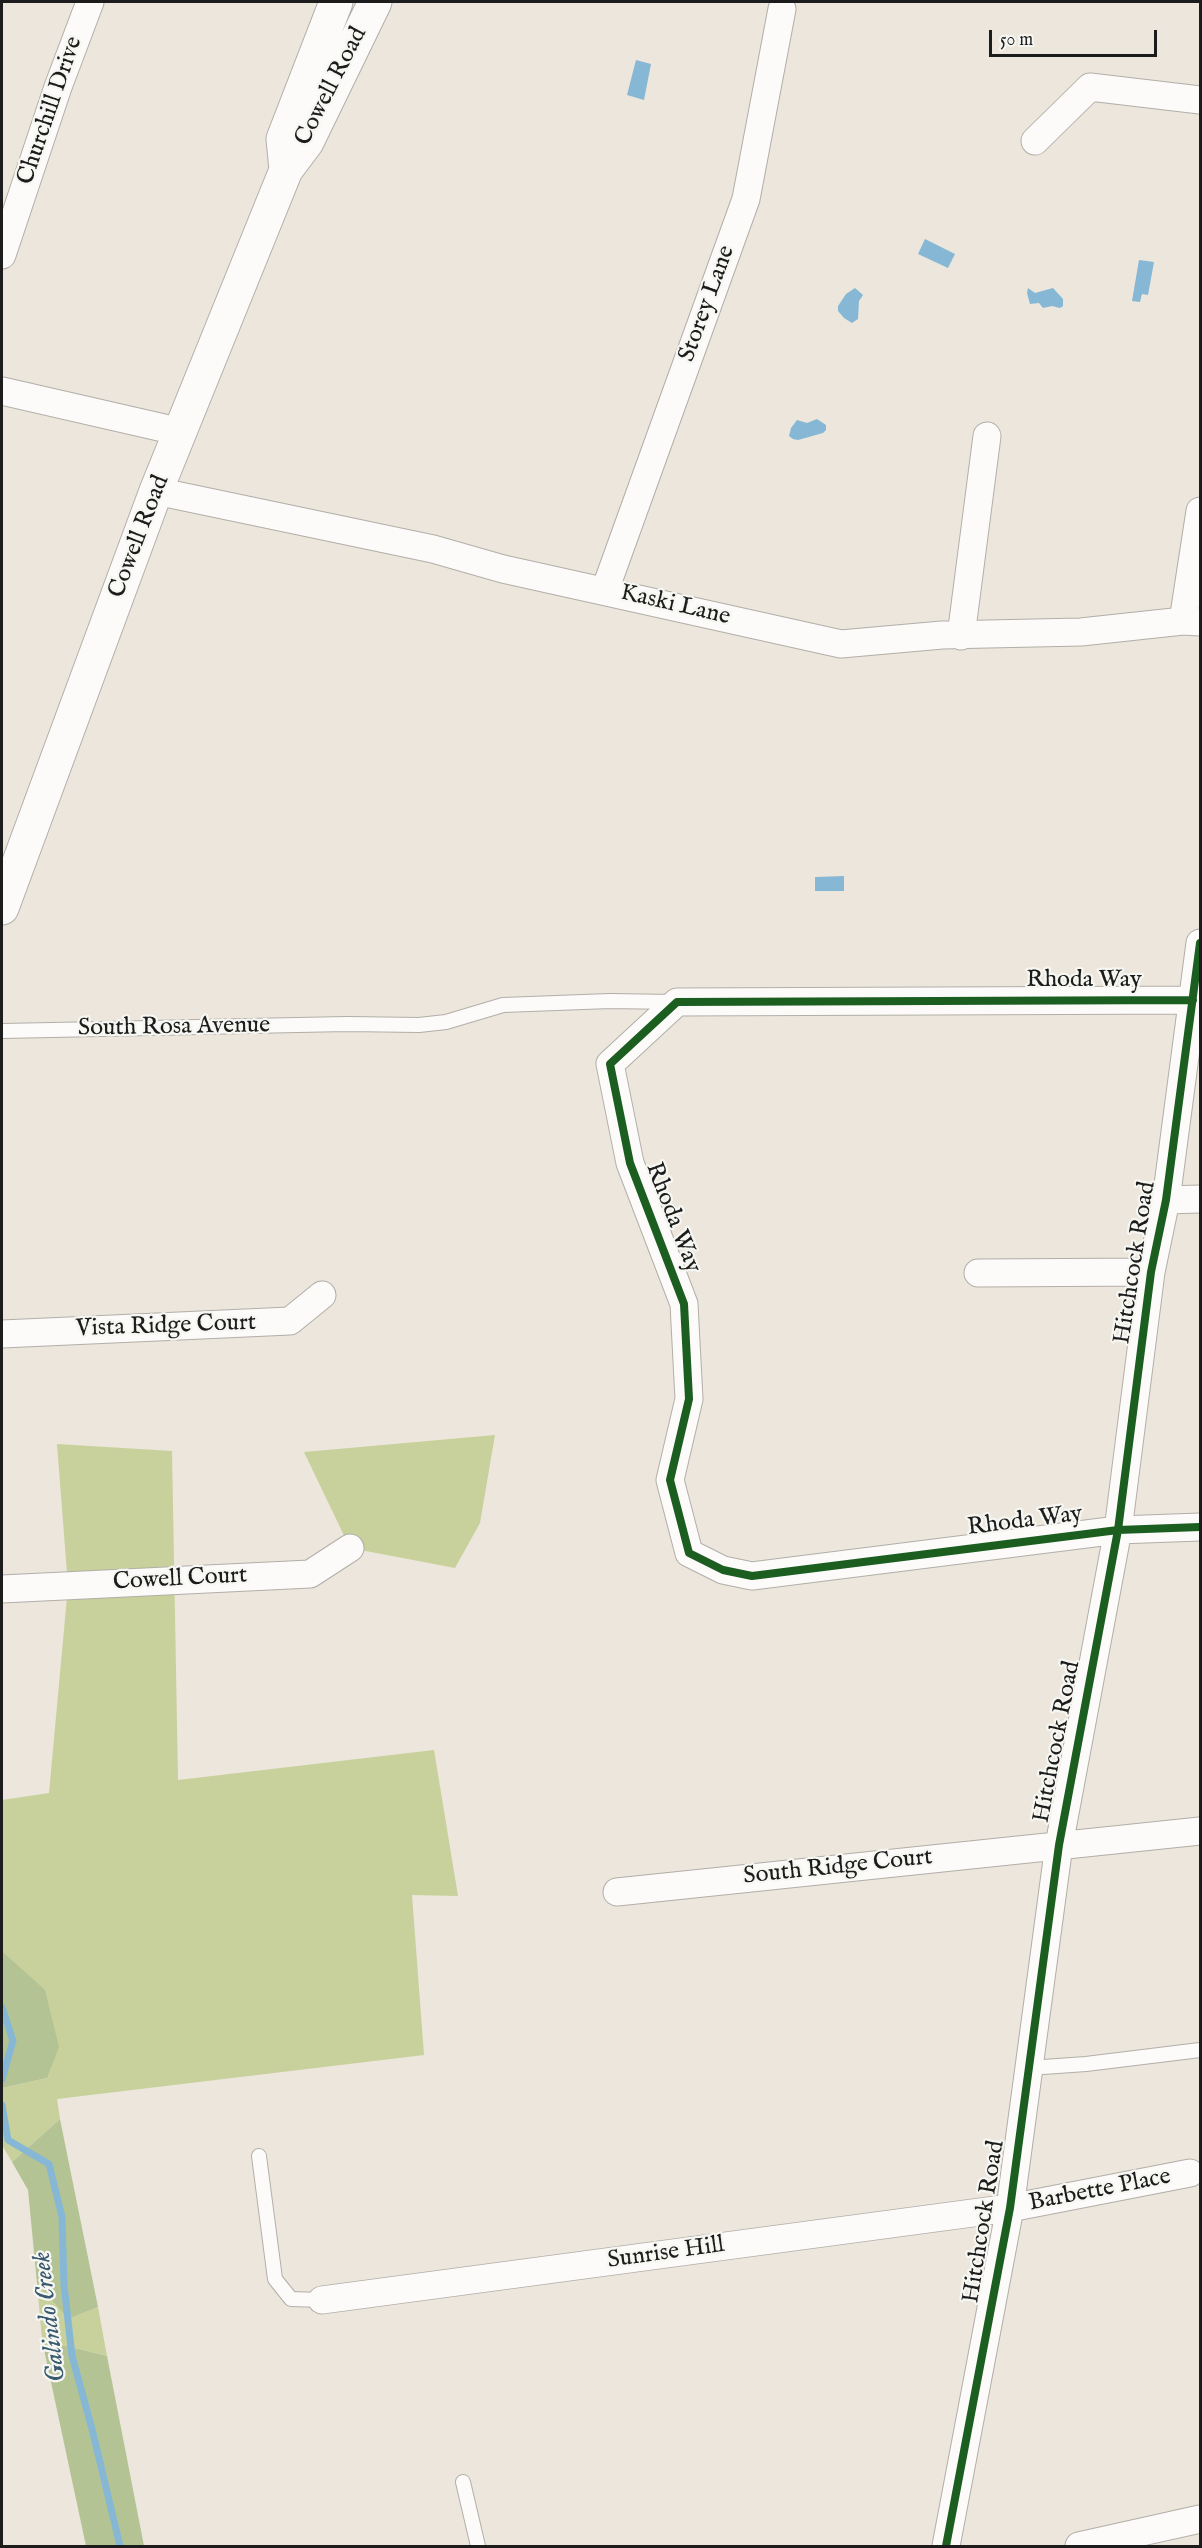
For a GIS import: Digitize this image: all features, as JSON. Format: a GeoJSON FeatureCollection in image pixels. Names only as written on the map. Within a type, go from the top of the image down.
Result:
{"type":"FeatureCollection","features":[{"type":"Feature","properties":{"kind":"street","name":"Churchill Drive"},"geometry":{"type":"LineString","coordinates":[[2,255],[58,87],[90,2]]}},
{"type":"Feature","properties":{"kind":"street","name":"Cowell Road"},"geometry":{"type":"LineString","coordinates":[[286,170],[283,140],[336,2]]}},
{"type":"Feature","properties":{"kind":"street","name":"Cowell Road"},"geometry":{"type":"LineString","coordinates":[[2,908],[156,491],[286,170],[307,142],[375,2]]}},
{"type":"Feature","properties":{"kind":"street","name":"Storey Lane"},"geometry":{"type":"LineString","coordinates":[[605,591],[746,199],[782,9]]}},
{"type":"Feature","properties":{"kind":"street"},"geometry":{"type":"LineString","coordinates":[[1035,141],[1090,87],[1200,100]]}},
{"type":"Feature","properties":{"kind":"street"},"geometry":{"type":"LineString","coordinates":[[2,391],[181,432]]}},
{"type":"Feature","properties":{"kind":"street"},"geometry":{"type":"LineString","coordinates":[[961,636],[987,436]]}},
{"type":"Feature","properties":{"kind":"street","name":"Kaski Lane"},"geometry":{"type":"LineString","coordinates":[[156,491],[433,549],[503,569],[841,644],[942,635],[1081,632],[1192,621]]}},
{"type":"Feature","properties":{"kind":"street"},"geometry":{"type":"LineString","coordinates":[[1192,621],[1200,511]]}},
{"type":"Feature","properties":{"kind":"street","name":"Hitchcock Road"},"geometry":{"type":"LineString","coordinates":[[946,2547],[1010,2208],[1059,1845],[1118,1530],[1151,1272],[1166,1200],[1200,943]]}},
{"type":"Feature","properties":{"kind":"street","name":"Rhoda Way"},"geometry":{"type":"LineString","coordinates":[[1118,1530],[752,1576],[723,1570],[689,1553],[670,1480],[689,1399],[684,1305],[630,1163],[610,1064],[677,1002],[1193,1000]]}},
{"type":"Feature","properties":{"kind":"street"},"geometry":{"type":"LineString","coordinates":[[1166,1200],[1200,1199]]}},
{"type":"Feature","properties":{"kind":"street"},"geometry":{"type":"LineString","coordinates":[[978,1273],[1151,1272]]}},
{"type":"Feature","properties":{"kind":"street","name":"Vista Ridge Court"},"geometry":{"type":"LineString","coordinates":[[2,1334],[290,1321],[322,1295]]}},
{"type":"Feature","properties":{"kind":"street"},"geometry":{"type":"LineString","coordinates":[[1118,1530],[1200,1527]]}},
{"type":"Feature","properties":{"kind":"street","name":"Cowell Court"},"geometry":{"type":"LineString","coordinates":[[2,1589],[310,1574],[350,1548]]}},
{"type":"Feature","properties":{"kind":"street","name":"South Ridge Court"},"geometry":{"type":"LineString","coordinates":[[617,1892],[1200,1831]]}},
{"type":"Feature","properties":{"kind":"street","name":"Barbette Place"},"geometry":{"type":"LineString","coordinates":[[1010,2208],[1190,2173]]}},
{"type":"Feature","properties":{"kind":"street","name":"Sunrise Hill"},"geometry":{"type":"LineString","coordinates":[[322,2300],[1010,2208]]}},
{"type":"Feature","properties":{"kind":"street"},"geometry":{"type":"LineString","coordinates":[[1079,2547],[1190,2530]]}},
{"type":"Feature","properties":{"kind":"lane","name":"South Rosa Avenue"},"geometry":{"type":"LineString","coordinates":[[2,1031],[347,1024],[418,1025],[437,1023],[503,1005],[610,1001],[677,1002]]}},
{"type":"Feature","properties":{"kind":"lane"},"geometry":{"type":"LineString","coordinates":[[1029,2068],[1086,2064],[1200,2050]]}},
{"type":"Feature","properties":{"kind":"lane"},"geometry":{"type":"LineString","coordinates":[[259,2157],[275,2279],[291,2299],[322,2300]]}},
{"type":"Feature","properties":{"kind":"lane"},"geometry":{"type":"LineString","coordinates":[[464,2482],[478,2547]]}},
{"type":"Feature","properties":{"kind":"green space"},"geometry":{"type":"Polygon","coordinates":[[[495,1435],[480,1523],[455,1568],[350,1548],[304,1452],[495,1435]]]}},
{"type":"Feature","properties":{"kind":"green space"},"geometry":{"type":"Polygon","coordinates":[[[57,1444],[172,1451],[178,1780],[434,1750],[458,1896],[412,1895],[424,2055],[57,2099],[60,2119],[12,2162],[2,2145],[2,2088],[47,2078],[44,1990],[2,1951],[2,1800],[49,1793],[68,1586],[57,1444]]]}},
{"type":"Feature","properties":{"kind":"green space"},"geometry":{"type":"Polygon","coordinates":[[[2,1951],[45,1990],[59,2047],[47,2078],[2,2088],[2,1951]]]}},
{"type":"Feature","properties":{"kind":"green space"},"geometry":{"type":"Polygon","coordinates":[[[60,2119],[98,2307],[68,2319],[37,2283],[28,2190],[12,2162],[60,2119]]]}},
{"type":"Feature","properties":{"kind":"green space"},"geometry":{"type":"Polygon","coordinates":[[[37,2283],[68,2319],[98,2307],[107,2356],[42,2340],[37,2283]]]}},
{"type":"Feature","properties":{"kind":"green space"},"geometry":{"type":"Polygon","coordinates":[[[42,2340],[107,2356],[144,2546],[86,2546],[42,2340]]]}},
{"type":"Feature","properties":{"kind":"water"},"geometry":{"type":"Polygon","coordinates":[[[636,60],[651,64],[644,100],[627,95],[636,60]]]}},
{"type":"Feature","properties":{"kind":"water"},"geometry":{"type":"Polygon","coordinates":[[[925,239],[955,254],[948,268],[918,254],[925,239]]]}},
{"type":"Feature","properties":{"kind":"water"},"geometry":{"type":"Polygon","coordinates":[[[1139,260],[1154,262],[1148,295],[1142,294],[1140,302],[1132,301],[1139,260]]]}},
{"type":"Feature","properties":{"kind":"water"},"geometry":{"type":"Polygon","coordinates":[[[855,288],[863,295],[859,301],[858,319],[852,323],[838,311],[838,306],[846,294],[855,288]]]}},
{"type":"Feature","properties":{"kind":"water"},"geometry":{"type":"Polygon","coordinates":[[[1028,288],[1035,293],[1053,288],[1063,299],[1063,306],[1043,308],[1039,303],[1030,304],[1028,288]]]}},
{"type":"Feature","properties":{"kind":"water"},"geometry":{"type":"Polygon","coordinates":[[[817,419],[826,425],[823,433],[798,440],[789,436],[797,420],[807,423],[817,419]]]}},
{"type":"Feature","properties":{"kind":"water"},"geometry":{"type":"Polygon","coordinates":[[[844,876],[844,891],[815,891],[815,877],[844,876]]]}},
{"type":"Feature","properties":{"kind":"waterway","name":"Galindo Creek"},"geometry":{"type":"LineString","coordinates":[[2,2007],[13,2041],[2,2079]]}},
{"type":"Feature","properties":{"kind":"waterway","name":"Galindo Creek"},"geometry":{"type":"LineString","coordinates":[[2,2105],[8,2140],[49,2164],[62,2217],[64,2285],[72,2356],[120,2546]]}},
{"type":"Feature","properties":{"kind":"cycle path"},"geometry":{"type":"LineString","coordinates":[[946,2546],[1010,2208],[1059,1845],[1118,1530],[1151,1272],[1166,1200],[1200,943]]}},
{"type":"Feature","properties":{"kind":"cycle path"},"geometry":{"type":"LineString","coordinates":[[1193,1000],[677,1002],[610,1064],[630,1163],[684,1304],[689,1399],[670,1480],[689,1553],[723,1570],[752,1576],[1118,1530],[1200,1527]]}}]}
